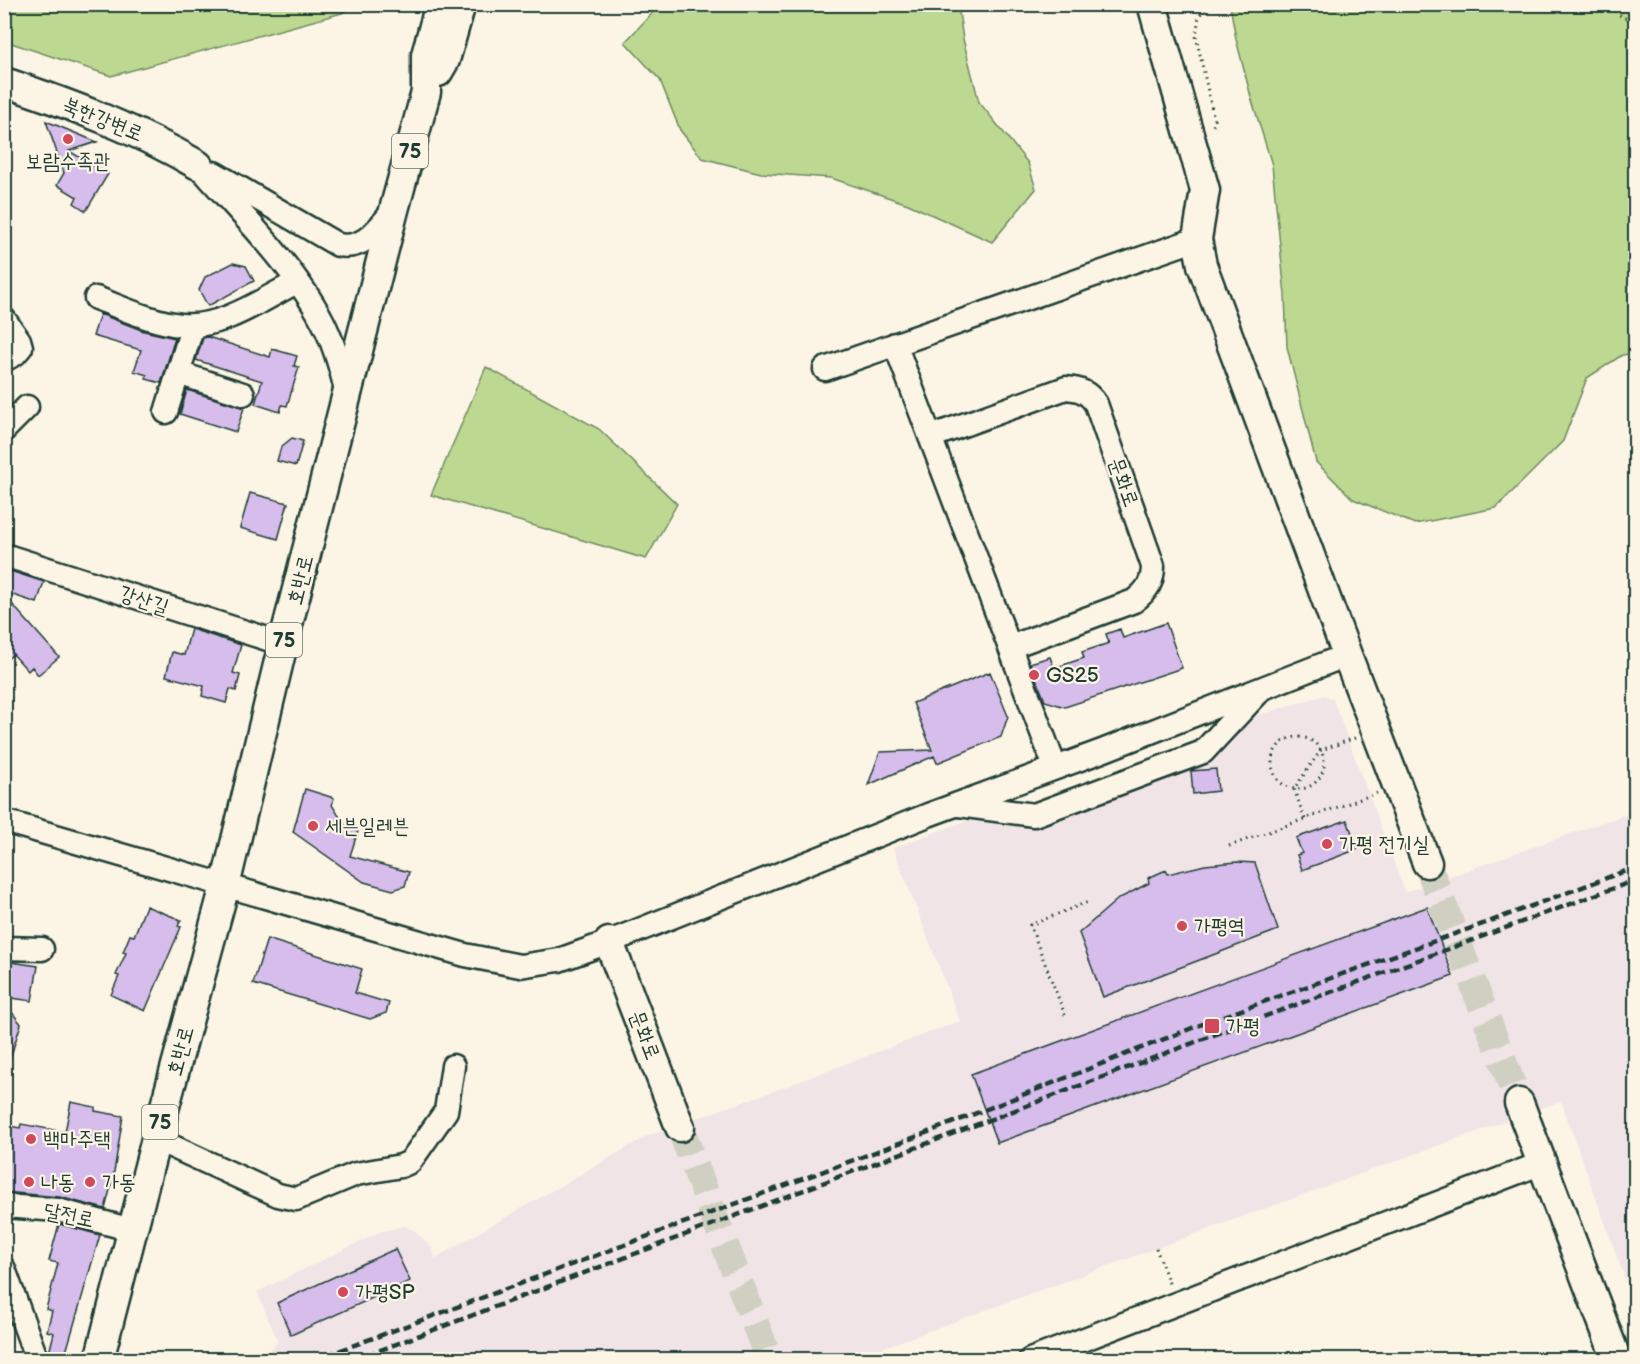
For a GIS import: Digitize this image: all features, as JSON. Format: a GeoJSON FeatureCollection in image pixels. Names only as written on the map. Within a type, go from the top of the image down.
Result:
{"type":"FeatureCollection","features":[{"type":"Feature","properties":{"kind":"main road","name":"호반로"},"geometry":{"type":"LineString","coordinates":[[99,1359],[156,1138],[225,886],[283,644],[426,92],[426,55],[440,4]]}},
{"type":"Feature","properties":{"kind":"main road","name":"호반로"},"geometry":{"type":"LineString","coordinates":[[426,92],[445,60],[460,4]]}},
{"type":"Feature","properties":{"kind":"main road"},"geometry":{"type":"LineString","coordinates":[[1152,4],[1205,190],[1197,239],[1202,265],[1427,863]]}},
{"type":"Feature","properties":{"kind":"main road","name":"북한강변로"},"geometry":{"type":"LineString","coordinates":[[4,82],[98,115],[140,133],[198,165]]}},
{"type":"Feature","properties":{"kind":"main road","name":"문화로"},"geometry":{"type":"LineString","coordinates":[[609,942],[680,1127]]}},
{"type":"Feature","properties":{"kind":"main road"},"geometry":{"type":"LineString","coordinates":[[1519,1103],[1617,1359]]}},
{"type":"Feature","properties":{"kind":"street","name":"호반로"},"geometry":{"type":"LineString","coordinates":[[426,55],[428,4]]}},
{"type":"Feature","properties":{"kind":"street"},"geometry":{"type":"LineString","coordinates":[[198,165],[338,245],[350,247],[361,243],[394,210]]}},
{"type":"Feature","properties":{"kind":"street"},"geometry":{"type":"LineString","coordinates":[[198,165],[297,282],[322,320],[334,346],[347,395]]}},
{"type":"Feature","properties":{"kind":"street"},"geometry":{"type":"LineString","coordinates":[[825,369],[1197,239]]}},
{"type":"Feature","properties":{"kind":"street"},"geometry":{"type":"LineString","coordinates":[[96,298],[166,322],[193,326],[211,323],[232,315],[297,282]]}},
{"type":"Feature","properties":{"kind":"street"},"geometry":{"type":"LineString","coordinates":[[4,318],[19,340],[21,347],[15,354],[4,360]]}},
{"type":"Feature","properties":{"kind":"street"},"geometry":{"type":"LineString","coordinates":[[166,412],[193,326]]}},
{"type":"Feature","properties":{"kind":"street"},"geometry":{"type":"LineString","coordinates":[[895,344],[1055,767]]}},
{"type":"Feature","properties":{"kind":"street"},"geometry":{"type":"LineString","coordinates":[[178,373],[243,394]]}},
{"type":"Feature","properties":{"kind":"street","name":"문화로"},"geometry":{"type":"LineString","coordinates":[[930,436],[1066,388],[1077,389],[1089,394],[1096,404],[1153,566],[1150,584],[1134,601],[1010,647]]}},
{"type":"Feature","properties":{"kind":"street"},"geometry":{"type":"LineString","coordinates":[[4,430],[27,407]]}},
{"type":"Feature","properties":{"kind":"street","name":"강산길"},"geometry":{"type":"LineString","coordinates":[[4,555],[283,644]]}},
{"type":"Feature","properties":{"kind":"street"},"geometry":{"type":"LineString","coordinates":[[4,820],[465,956],[520,966],[559,960],[609,942],[956,805],[1347,655]]}},
{"type":"Feature","properties":{"kind":"street"},"geometry":{"type":"LineString","coordinates":[[956,805],[1034,815],[1193,756],[1203,752],[1263,688]]}},
{"type":"Feature","properties":{"kind":"street"},"geometry":{"type":"LineString","coordinates":[[4,948],[42,950]]}},
{"type":"Feature","properties":{"kind":"street"},"geometry":{"type":"LineString","coordinates":[[156,1138],[278,1195],[296,1199],[356,1174],[401,1166],[410,1162],[446,1111],[453,1066]]}},
{"type":"Feature","properties":{"kind":"street"},"geometry":{"type":"LineString","coordinates":[[1030,1359],[1542,1162]]}},
{"type":"Feature","properties":{"kind":"street","name":"달전로"},"geometry":{"type":"LineString","coordinates":[[4,1206],[58,1210],[132,1230]]}},
{"type":"Feature","properties":{"kind":"street"},"geometry":{"type":"LineString","coordinates":[[4,1269],[37,1359]]}},
{"type":"Feature","properties":{"kind":"path"},"geometry":{"type":"LineString","coordinates":[[1209,4],[1199,16],[1196,36],[1214,119],[1212,130]]}},
{"type":"Feature","properties":{"kind":"path"},"geometry":{"type":"LineString","coordinates":[[1605,4],[1624,18],[1635,19]]}},
{"type":"Feature","properties":{"kind":"path"},"geometry":{"type":"LineString","coordinates":[[1294,789],[1321,750],[1376,731]]}},
{"type":"Feature","properties":{"kind":"path"},"geometry":{"type":"LineString","coordinates":[[1293,738],[1309,740],[1321,750],[1324,766],[1317,781],[1303,789],[1294,789],[1279,780],[1272,764],[1272,754],[1284,741],[1293,738]]}},
{"type":"Feature","properties":{"kind":"path"},"geometry":{"type":"LineString","coordinates":[[1229,846],[1397,786]]}},
{"type":"Feature","properties":{"kind":"path"},"geometry":{"type":"LineString","coordinates":[[1294,789],[1305,819]]}},
{"type":"Feature","properties":{"kind":"path"},"geometry":{"type":"LineString","coordinates":[[1065,1015],[1030,925],[1088,902]]}},
{"type":"Feature","properties":{"kind":"path"},"geometry":{"type":"LineString","coordinates":[[1155,1248],[1177,1303]]}},
{"type":"Feature","properties":{"kind":"shaded area"},"geometry":{"type":"Polygon","coordinates":[[[1325,695],[1333,699],[1405,892],[1635,811],[1635,1307],[1561,1101],[852,1359],[259,1359],[278,1342],[257,1292],[382,1231],[405,1226],[415,1231],[431,1247],[435,1258],[649,1135],[960,1021],[893,848],[974,818],[1031,825],[1210,762],[1255,716],[1325,695]]]}},
{"type":"Feature","properties":{"kind":"green space"},"geometry":{"type":"Polygon","coordinates":[[[5,4],[353,5],[342,13],[111,76],[5,41],[5,4]]]}},
{"type":"Feature","properties":{"kind":"green space"},"geometry":{"type":"Polygon","coordinates":[[[660,5],[958,5],[963,39],[979,102],[1028,163],[1036,189],[992,242],[908,204],[831,178],[761,173],[702,158],[680,130],[660,80],[625,42],[660,5]]]}},
{"type":"Feature","properties":{"kind":"green space"},"geometry":{"type":"Polygon","coordinates":[[[1230,5],[1635,5],[1635,353],[1622,355],[1587,378],[1563,441],[1496,508],[1415,524],[1353,499],[1316,462],[1287,347],[1285,295],[1272,165],[1251,97],[1230,5]]]}},
{"type":"Feature","properties":{"kind":"green space"},"geometry":{"type":"Polygon","coordinates":[[[486,367],[599,429],[677,504],[646,559],[431,495],[486,367]]]}},
{"type":"Feature","properties":{"kind":"building"},"geometry":{"type":"Polygon","coordinates":[[[46,121],[97,142],[69,151],[108,174],[86,211],[74,203],[77,197],[57,185],[64,173],[46,121]]]}},
{"type":"Feature","properties":{"kind":"building"},"geometry":{"type":"Polygon","coordinates":[[[233,263],[246,266],[254,281],[208,306],[199,290],[205,277],[233,263]]]}},
{"type":"Feature","properties":{"kind":"building"},"geometry":{"type":"Polygon","coordinates":[[[100,314],[144,331],[175,338],[161,383],[146,379],[147,375],[134,371],[141,350],[93,336],[100,314]]]}},
{"type":"Feature","properties":{"kind":"building"},"geometry":{"type":"Polygon","coordinates":[[[208,337],[270,357],[272,349],[297,356],[294,366],[299,367],[287,406],[282,405],[280,412],[255,404],[262,381],[196,360],[203,338],[208,337]]]}},
{"type":"Feature","properties":{"kind":"building"},"geometry":{"type":"Polygon","coordinates":[[[187,390],[244,408],[236,432],[180,414],[187,390]]]}},
{"type":"Feature","properties":{"kind":"building"},"geometry":{"type":"Polygon","coordinates":[[[292,438],[303,441],[296,466],[277,461],[281,447],[292,438]]]}},
{"type":"Feature","properties":{"kind":"building"},"geometry":{"type":"Polygon","coordinates":[[[250,493],[288,503],[278,539],[240,528],[250,493]]]}},
{"type":"Feature","properties":{"kind":"building"},"geometry":{"type":"Polygon","coordinates":[[[4,569],[44,582],[37,603],[4,592],[4,569]]]}},
{"type":"Feature","properties":{"kind":"building"},"geometry":{"type":"Polygon","coordinates":[[[4,595],[59,657],[38,675],[32,667],[28,671],[13,654],[4,662],[4,595]]]}},
{"type":"Feature","properties":{"kind":"building"},"geometry":{"type":"Polygon","coordinates":[[[1166,623],[1182,668],[1065,707],[1045,701],[1030,663],[1050,657],[1054,668],[1084,658],[1082,652],[1109,643],[1106,634],[1120,629],[1123,638],[1166,623]]]}},
{"type":"Feature","properties":{"kind":"building"},"geometry":{"type":"Polygon","coordinates":[[[191,629],[241,645],[233,673],[240,675],[236,691],[230,689],[226,703],[202,696],[204,686],[166,676],[172,652],[184,655],[191,629]]]}},
{"type":"Feature","properties":{"kind":"building"},"geometry":{"type":"Polygon","coordinates":[[[990,672],[1008,716],[1001,737],[937,763],[934,756],[868,785],[880,752],[932,750],[913,703],[990,672]]]}},
{"type":"Feature","properties":{"kind":"building"},"geometry":{"type":"Polygon","coordinates":[[[1216,769],[1218,791],[1193,794],[1191,771],[1216,769]]]}},
{"type":"Feature","properties":{"kind":"building"},"geometry":{"type":"Polygon","coordinates":[[[305,789],[334,798],[332,805],[346,827],[358,831],[350,856],[409,872],[405,886],[393,890],[364,882],[293,832],[305,789]]]}},
{"type":"Feature","properties":{"kind":"building","name":"가평 전기실"},"geometry":{"type":"Polygon","coordinates":[[[1347,820],[1358,849],[1302,870],[1297,855],[1302,853],[1296,838],[1347,820]]]}},
{"type":"Feature","properties":{"kind":"building","name":"가평역"},"geometry":{"type":"Polygon","coordinates":[[[1255,863],[1278,930],[1103,997],[1079,933],[1118,899],[1149,883],[1148,878],[1166,870],[1168,874],[1205,865],[1255,863]]]}},
{"type":"Feature","properties":{"kind":"building"},"geometry":{"type":"Polygon","coordinates":[[[146,906],[181,920],[178,926],[181,927],[145,1011],[111,995],[119,976],[116,975],[126,953],[123,952],[130,935],[134,936],[146,906]]]}},
{"type":"Feature","properties":{"kind":"building"},"geometry":{"type":"Polygon","coordinates":[[[1427,907],[1453,976],[997,1143],[971,1074],[1427,907]]]}},
{"type":"Feature","properties":{"kind":"building"},"geometry":{"type":"Polygon","coordinates":[[[267,939],[362,969],[355,993],[389,1003],[386,1013],[370,1019],[253,984],[267,939]]]}},
{"type":"Feature","properties":{"kind":"building"},"geometry":{"type":"Polygon","coordinates":[[[11,962],[38,966],[32,1001],[5,997],[11,962]]]}},
{"type":"Feature","properties":{"kind":"building"},"geometry":{"type":"Polygon","coordinates":[[[4,1002],[21,1024],[8,1065],[4,1064],[4,1002]]]}},
{"type":"Feature","properties":{"kind":"building"},"geometry":{"type":"Polygon","coordinates":[[[71,1102],[95,1107],[95,1111],[123,1116],[113,1178],[105,1209],[59,1197],[4,1192],[4,1125],[20,1128],[21,1124],[65,1132],[71,1102]]]}},
{"type":"Feature","properties":{"kind":"building"},"geometry":{"type":"Polygon","coordinates":[[[59,1224],[100,1235],[64,1359],[50,1359],[49,1353],[54,1333],[47,1331],[52,1311],[46,1309],[58,1263],[49,1261],[59,1224]]]}},
{"type":"Feature","properties":{"kind":"building","name":"가평SP"},"geometry":{"type":"Polygon","coordinates":[[[395,1249],[410,1281],[291,1335],[277,1303],[395,1249]]]}},
{"type":"Feature","properties":{"kind":"tunnel"},"geometry":{"type":"LineString","coordinates":[[1427,863],[1519,1103]]}},
{"type":"Feature","properties":{"kind":"tunnel"},"geometry":{"type":"LineString","coordinates":[[680,1127],[769,1360]]}},
{"type":"Feature","properties":{"kind":"railway"},"geometry":{"type":"LineString","coordinates":[[314,1360],[921,1135],[1210,1021],[1636,867]]}},
{"type":"Feature","properties":{"kind":"railway"},"geometry":{"type":"LineString","coordinates":[[354,1360],[1214,1035],[1636,880]]}},
{"type":"Feature","properties":{"kind":"place","name":"보람수족관"},"geometry":{"type":"Point","coordinates":[68,139]}},
{"type":"Feature","properties":{"kind":"place","name":"GS25"},"geometry":{"type":"Point","coordinates":[1034,675]}},
{"type":"Feature","properties":{"kind":"place","name":"세븐일레븐"},"geometry":{"type":"Point","coordinates":[313,826]}},
{"type":"Feature","properties":{"kind":"place","name":"가평 전기실"},"geometry":{"type":"Point","coordinates":[1327,844]}},
{"type":"Feature","properties":{"kind":"place","name":"가평역"},"geometry":{"type":"Point","coordinates":[1182,926]}},
{"type":"Feature","properties":{"kind":"place","name":"가평"},"geometry":{"type":"Point","coordinates":[1212,1026]}},
{"type":"Feature","properties":{"kind":"place","name":"백마주택"},"geometry":{"type":"Point","coordinates":[31,1139]}},
{"type":"Feature","properties":{"kind":"place","name":"나동"},"geometry":{"type":"Point","coordinates":[29,1182]}},
{"type":"Feature","properties":{"kind":"place","name":"가동"},"geometry":{"type":"Point","coordinates":[90,1182]}},
{"type":"Feature","properties":{"kind":"place","name":"가평SP"},"geometry":{"type":"Point","coordinates":[343,1292]}}]}
